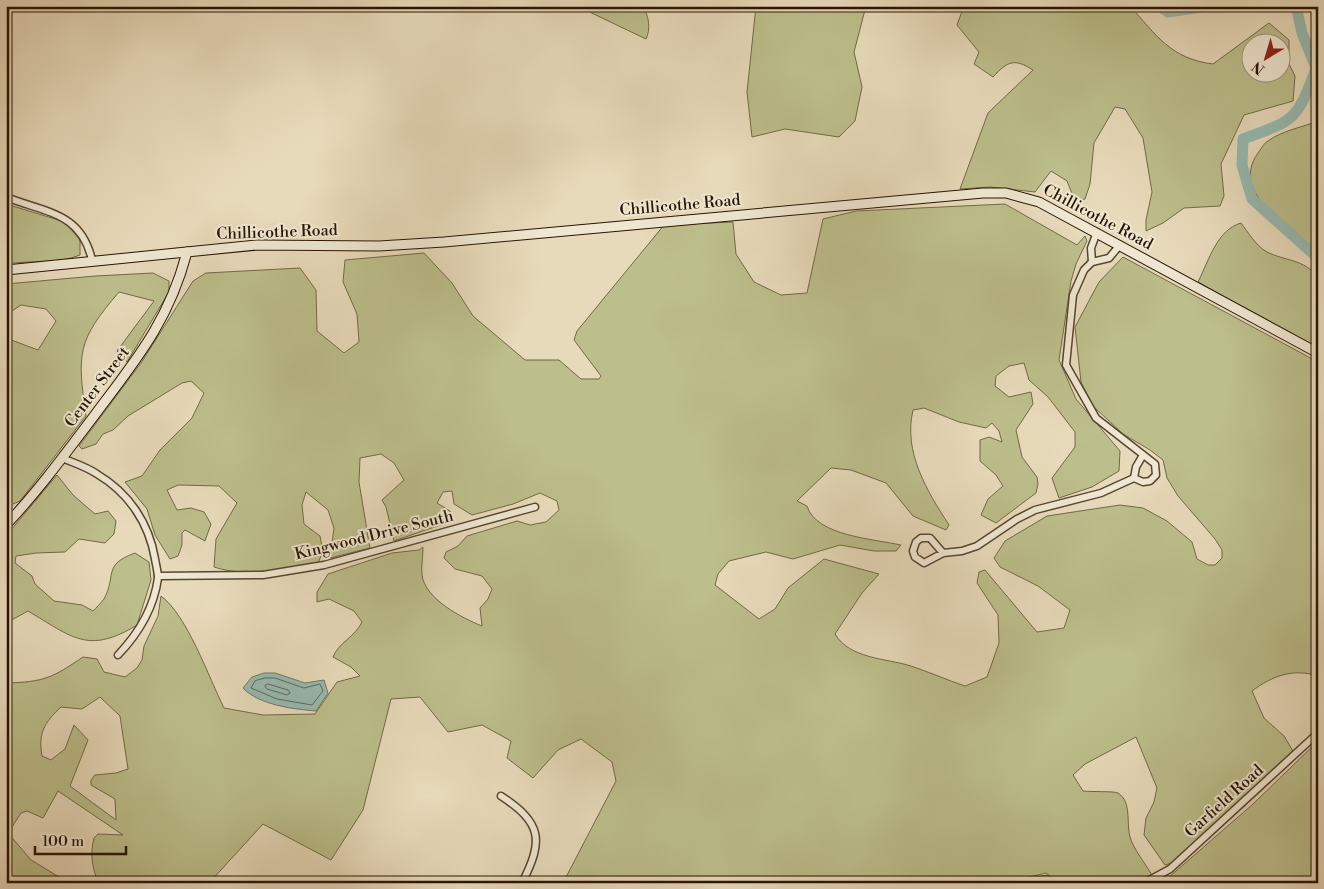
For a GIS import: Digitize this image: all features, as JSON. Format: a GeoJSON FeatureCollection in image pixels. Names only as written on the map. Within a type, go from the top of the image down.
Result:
{"type":"FeatureCollection","features":[{"type":"Feature","properties":{"kind":"main road","name":"Chillicothe Road"},"geometry":{"type":"LineString","coordinates":[[6,270],[256,244],[379,246],[444,242],[983,192],[1006,192],[1039,202],[1318,353]]}},
{"type":"Feature","properties":{"kind":"main road","name":"Center Street"},"geometry":{"type":"LineString","coordinates":[[6,525],[62,458],[157,328],[169,305],[187,252]]}},
{"type":"Feature","properties":{"kind":"street"},"geometry":{"type":"LineString","coordinates":[[6,197],[67,219],[76,226],[88,244],[92,260]]}},
{"type":"Feature","properties":{"kind":"street"},"geometry":{"type":"LineString","coordinates":[[1092,262],[1091,248],[1097,232]]}},
{"type":"Feature","properties":{"kind":"street"},"geometry":{"type":"LineString","coordinates":[[942,553],[930,538],[922,538],[916,542],[913,551],[915,557],[924,563],[942,553],[962,551],[977,546],[1035,510],[1101,493],[1134,478],[1143,482],[1150,481],[1156,475],[1155,464],[1096,418],[1066,364],[1072,295],[1084,270],[1092,262],[1109,258],[1120,245]]}},
{"type":"Feature","properties":{"kind":"street"},"geometry":{"type":"LineString","coordinates":[[1134,478],[1136,467],[1144,455]]}},
{"type":"Feature","properties":{"kind":"street"},"geometry":{"type":"LineString","coordinates":[[62,458],[97,473],[124,495],[143,521],[153,546],[158,576],[146,617],[139,630],[118,655]]}},
{"type":"Feature","properties":{"kind":"street","name":"Kingwood Drive South"},"geometry":{"type":"LineString","coordinates":[[158,576],[263,575],[324,565],[535,508]]}},
{"type":"Feature","properties":{"kind":"street","name":"Garfield Road"},"geometry":{"type":"LineString","coordinates":[[1144,883],[1170,869],[1318,733]]}},
{"type":"Feature","properties":{"kind":"street"},"geometry":{"type":"LineString","coordinates":[[501,796],[522,811],[535,832],[535,858],[522,883]]}},
{"type":"Feature","properties":{"kind":"green space"},"geometry":{"type":"Polygon","coordinates":[[[577,6],[642,6],[649,22],[646,39],[577,6]]]}},
{"type":"Feature","properties":{"kind":"green space"},"geometry":{"type":"Polygon","coordinates":[[[756,6],[866,6],[854,52],[862,87],[855,121],[839,137],[785,129],[752,137],[747,92],[756,6]]]}},
{"type":"Feature","properties":{"kind":"green space"},"geometry":{"type":"Polygon","coordinates":[[[964,6],[1130,6],[1165,44],[1186,57],[1198,61],[1213,64],[1242,43],[1242,82],[1292,82],[1292,70],[1295,76],[1293,101],[1244,115],[1221,164],[1224,196],[1220,206],[1184,208],[1163,223],[1146,231],[1146,220],[1152,192],[1143,138],[1125,109],[1115,107],[1094,143],[1090,184],[1085,199],[1075,201],[1067,181],[1051,171],[1035,192],[990,187],[960,189],[988,113],[1033,70],[1021,64],[1012,63],[1003,67],[993,77],[974,64],[979,52],[957,25],[964,6]]]}},
{"type":"Feature","properties":{"kind":"green space"},"geometry":{"type":"Polygon","coordinates":[[[1159,6],[1208,6],[1168,12],[1159,6]]]}},
{"type":"Feature","properties":{"kind":"green space"},"geometry":{"type":"Polygon","coordinates":[[[1269,23],[1280,32],[1257,32],[1269,23]]]}},
{"type":"Feature","properties":{"kind":"green space"},"geometry":{"type":"Polygon","coordinates":[[[1318,121],[1318,252],[1293,233],[1267,209],[1257,196],[1251,182],[1251,168],[1258,153],[1267,142],[1286,132],[1318,121]]]}},
{"type":"Feature","properties":{"kind":"green space"},"geometry":{"type":"Polygon","coordinates":[[[6,204],[65,222],[80,240],[80,255],[63,260],[6,264],[6,204]]]}},
{"type":"Feature","properties":{"kind":"green space"},"geometry":{"type":"Polygon","coordinates":[[[1005,204],[1077,245],[1085,236],[1087,241],[1076,264],[1071,281],[1059,360],[1076,399],[1120,451],[1119,471],[1092,487],[1059,498],[1052,478],[1075,447],[1075,432],[1048,397],[1029,380],[1024,363],[1009,366],[996,376],[995,386],[1009,397],[1031,392],[1033,404],[1016,430],[1022,457],[1037,477],[1038,484],[1036,493],[996,523],[981,515],[988,499],[1003,486],[996,475],[980,461],[980,440],[989,437],[1002,442],[999,431],[992,423],[986,428],[959,422],[924,408],[913,410],[911,441],[914,456],[925,485],[949,525],[946,530],[913,516],[886,483],[851,470],[831,468],[797,501],[807,506],[813,516],[822,524],[834,530],[862,538],[901,545],[896,551],[874,551],[840,545],[793,559],[766,552],[729,561],[718,574],[715,585],[759,619],[775,609],[788,588],[824,559],[879,574],[862,593],[835,634],[842,642],[859,653],[911,666],[965,686],[987,677],[999,643],[998,615],[977,583],[979,572],[985,570],[1037,632],[1064,628],[1070,610],[1038,586],[1000,567],[994,558],[1005,541],[1047,516],[1120,505],[1143,508],[1167,521],[1192,542],[1197,559],[1208,565],[1215,565],[1222,558],[1222,550],[1215,539],[1178,496],[1167,478],[1163,460],[1123,434],[1093,406],[1081,382],[1075,327],[1099,282],[1123,257],[1318,362],[1318,676],[1291,673],[1267,681],[1252,691],[1264,718],[1284,736],[1293,751],[1172,863],[1165,865],[1144,835],[1146,818],[1154,802],[1157,788],[1136,737],[1085,764],[1073,775],[1083,791],[1116,792],[1125,802],[1130,837],[1152,875],[1133,883],[1059,883],[1046,873],[1008,882],[1047,875],[1057,883],[563,883],[616,781],[612,762],[581,739],[558,750],[533,778],[507,758],[511,741],[482,725],[448,732],[420,697],[391,699],[363,810],[331,860],[263,824],[209,883],[102,883],[97,880],[93,864],[92,849],[94,838],[98,834],[123,835],[58,791],[43,818],[27,811],[21,813],[8,833],[31,860],[69,883],[6,883],[6,683],[47,678],[83,657],[97,659],[104,672],[125,677],[137,668],[142,660],[144,646],[158,616],[161,596],[180,617],[197,648],[224,708],[263,715],[315,714],[337,682],[360,676],[351,667],[333,657],[339,647],[355,632],[362,622],[354,611],[329,599],[317,602],[317,592],[328,574],[392,553],[419,550],[423,547],[422,575],[430,592],[437,600],[455,613],[482,626],[480,608],[488,599],[492,589],[482,576],[455,569],[444,558],[446,552],[458,546],[467,536],[517,521],[530,525],[546,522],[559,510],[557,501],[540,493],[513,504],[472,515],[454,504],[452,491],[443,492],[437,503],[450,511],[452,521],[394,541],[386,507],[382,500],[404,480],[394,463],[381,454],[360,458],[359,482],[370,548],[330,558],[334,528],[328,510],[306,492],[302,505],[304,524],[320,536],[323,552],[318,563],[252,572],[239,572],[214,567],[216,539],[237,503],[219,486],[178,485],[167,490],[177,510],[191,508],[204,512],[211,524],[205,541],[185,530],[182,533],[182,545],[178,556],[170,559],[155,535],[147,509],[125,482],[142,476],[160,450],[192,418],[204,393],[191,381],[182,383],[128,416],[113,430],[103,434],[96,444],[82,449],[79,446],[141,363],[193,281],[206,273],[300,268],[316,290],[317,331],[344,353],[359,342],[357,314],[343,282],[345,260],[424,253],[452,283],[473,316],[525,360],[559,360],[581,379],[599,379],[601,376],[574,340],[577,331],[664,225],[733,222],[736,254],[754,282],[781,295],[807,293],[823,219],[856,211],[1005,204]],[[100,697],[82,709],[61,707],[46,723],[41,741],[42,756],[51,760],[65,749],[74,725],[88,740],[70,786],[116,820],[115,799],[91,785],[91,780],[95,775],[116,773],[128,769],[120,716],[100,697]]]}},
{"type":"Feature","properties":{"kind":"green space"},"geometry":{"type":"Polygon","coordinates":[[[1241,223],[1252,239],[1267,252],[1307,267],[1318,277],[1318,350],[1198,282],[1220,239],[1226,232],[1241,223]]]}},
{"type":"Feature","properties":{"kind":"green space"},"geometry":{"type":"Polygon","coordinates":[[[153,273],[169,281],[169,292],[127,362],[117,351],[154,301],[119,292],[95,323],[83,349],[81,377],[86,416],[20,501],[6,507],[6,338],[38,350],[56,321],[46,309],[21,305],[6,315],[6,284],[153,273]]]}},
{"type":"Feature","properties":{"kind":"green space"},"geometry":{"type":"Polygon","coordinates":[[[57,475],[73,495],[95,514],[108,511],[116,521],[114,534],[105,543],[79,539],[65,552],[16,556],[15,563],[32,576],[35,584],[54,601],[82,605],[93,611],[104,599],[108,591],[114,566],[118,562],[135,553],[149,562],[151,580],[137,625],[120,634],[93,641],[81,639],[69,635],[28,611],[6,623],[6,536],[57,475]]]}},
{"type":"Feature","properties":{"kind":"green space"},"geometry":{"type":"Polygon","coordinates":[[[1318,741],[1318,883],[1158,883],[1168,878],[1253,804],[1318,741]]]}},
{"type":"Feature","properties":{"kind":"water"},"geometry":{"type":"Polygon","coordinates":[[[264,673],[275,673],[305,683],[324,680],[328,693],[316,711],[267,702],[250,694],[243,688],[252,677],[264,673]]]}},
{"type":"Feature","properties":{"kind":"waterway"},"geometry":{"type":"LineString","coordinates":[[1159,6],[1168,12],[1208,6]]}},
{"type":"Feature","properties":{"kind":"waterway"},"geometry":{"type":"LineString","coordinates":[[1296,6],[1302,33],[1316,68],[1304,99],[1292,116],[1274,127],[1243,139],[1242,165],[1252,199],[1318,258]]}}]}
